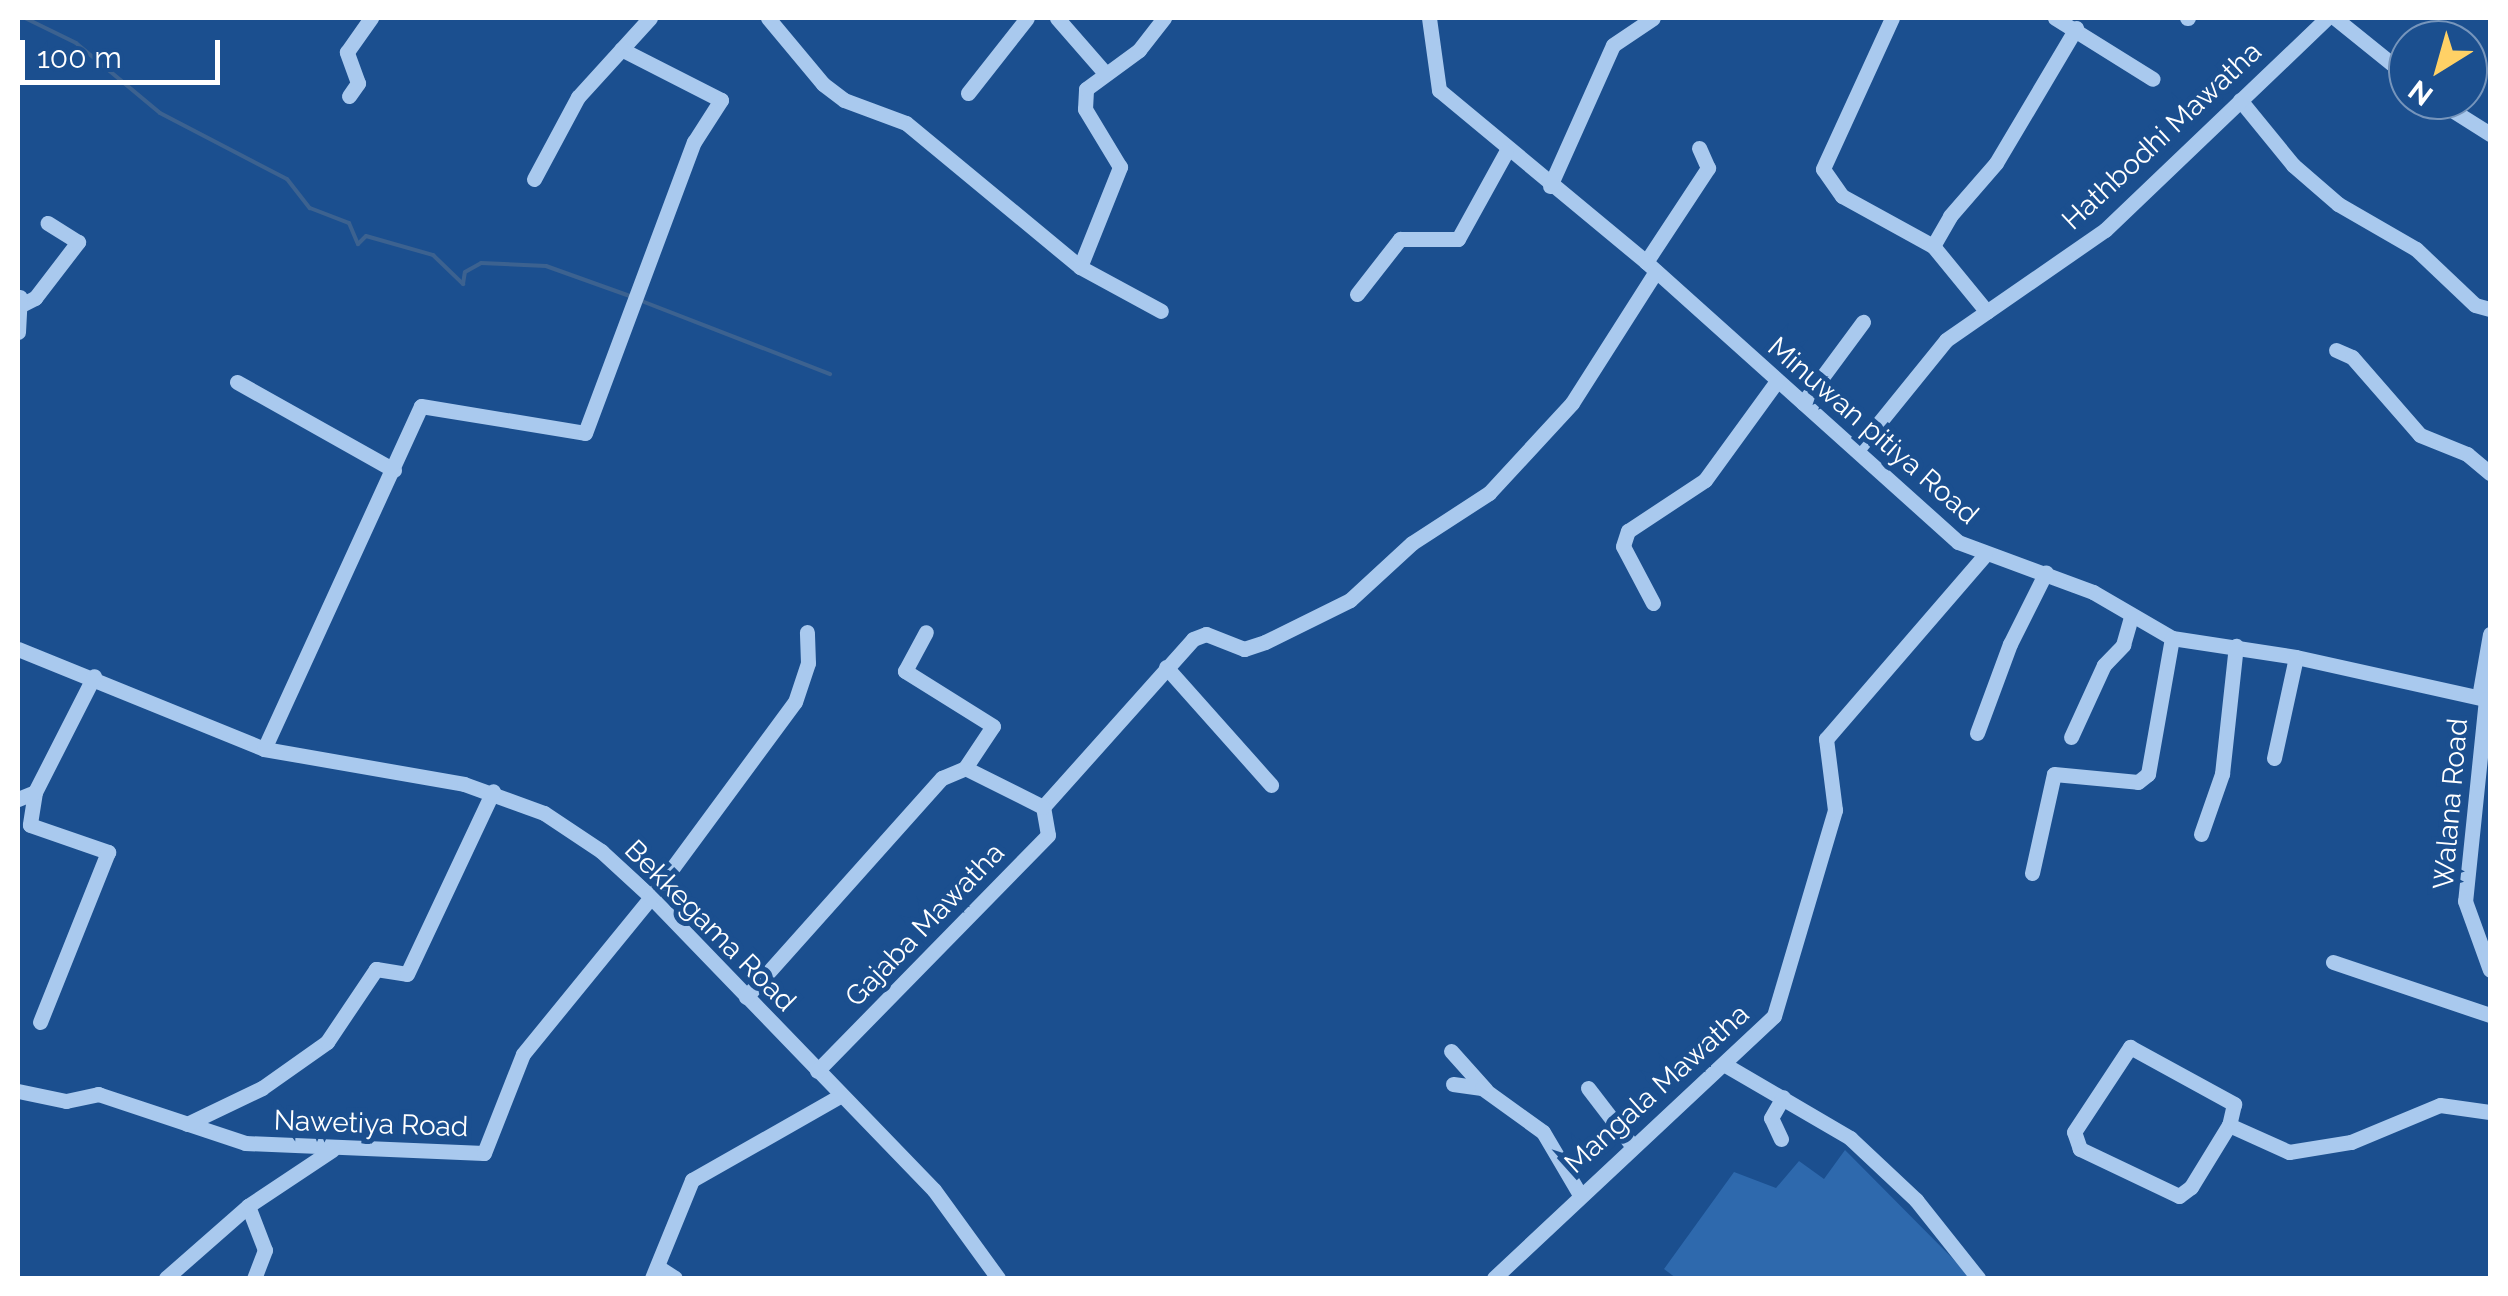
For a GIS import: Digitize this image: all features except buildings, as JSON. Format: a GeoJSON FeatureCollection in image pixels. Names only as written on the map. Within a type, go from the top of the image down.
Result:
{"type":"FeatureCollection","features":[{"type":"Feature","properties":{"kind":"street"},"geometry":{"type":"LineString","coordinates":[[349,96],[358,83],[347,52],[370,18]]}},
{"type":"Feature","properties":{"kind":"street"},"geometry":{"type":"LineString","coordinates":[[534,179],[578,97],[650,18]]}},
{"type":"Feature","properties":{"kind":"street"},"geometry":{"type":"LineString","coordinates":[[768,18],[822,84],[844,100],[906,122],[1080,267],[1162,311]]}},
{"type":"Feature","properties":{"kind":"street"},"geometry":{"type":"LineString","coordinates":[[968,93],[1027,18]]}},
{"type":"Feature","properties":{"kind":"street"},"geometry":{"type":"LineString","coordinates":[[1057,18],[1074,23],[1105,72]]}},
{"type":"Feature","properties":{"kind":"street"},"geometry":{"type":"LineString","coordinates":[[1080,267],[1120,167],[1086,110],[1086,88],[1139,50],[1164,18]]}},
{"type":"Feature","properties":{"kind":"street","name":"Minuwan pitiya Road"},"geometry":{"type":"LineString","coordinates":[[1429,18],[1439,90],[1506,152],[1651,267],[1923,514],[1986,554],[2046,572],[2172,638],[2296,657],[2486,699]]}},
{"type":"Feature","properties":{"kind":"street"},"geometry":{"type":"LineString","coordinates":[[1550,186],[1613,45],[1653,18]]}},
{"type":"Feature","properties":{"kind":"street"},"geometry":{"type":"LineString","coordinates":[[1892,18],[1824,170],[1842,196],[1933,246],[1987,312]]}},
{"type":"Feature","properties":{"kind":"street"},"geometry":{"type":"LineString","coordinates":[[2055,18],[2154,79]]}},
{"type":"Feature","properties":{"kind":"street","name":"Hathbodhi Mawatha"},"geometry":{"type":"LineString","coordinates":[[1856,450],[1916,372],[1987,312],[2104,230],[2326,18]]}},
{"type":"Feature","properties":{"kind":"street"},"geometry":{"type":"LineString","coordinates":[[2335,18],[2388,61]]}},
{"type":"Feature","properties":{"kind":"street"},"geometry":{"type":"LineString","coordinates":[[1933,246],[1950,216],[1996,163],[2076,28]]}},
{"type":"Feature","properties":{"kind":"street"},"geometry":{"type":"LineString","coordinates":[[264,749],[422,406],[585,433],[694,142],[721,100],[621,49]]}},
{"type":"Feature","properties":{"kind":"street"},"geometry":{"type":"LineString","coordinates":[[2240,100],[2293,165],[2338,204],[2416,249],[2475,306],[2490,309]]}},
{"type":"Feature","properties":{"kind":"street"},"geometry":{"type":"LineString","coordinates":[[2468,120],[2490,134]]}},
{"type":"Feature","properties":{"kind":"street"},"geometry":{"type":"LineString","coordinates":[[1651,267],[1708,168],[1698,148]]}},
{"type":"Feature","properties":{"kind":"street"},"geometry":{"type":"LineString","coordinates":[[1357,294],[1400,240],[1458,240],[1506,152]]}},
{"type":"Feature","properties":{"kind":"street"},"geometry":{"type":"LineString","coordinates":[[18,332],[19,300],[35,298],[78,242],[47,224]]}},
{"type":"Feature","properties":{"kind":"street","name":"Gajaba Mawatha"},"geometry":{"type":"LineString","coordinates":[[816,1071],[1048,835],[1043,807],[1166,667],[1206,634],[1244,649],[1350,600],[1412,543],[1488,493],[1572,403],[1651,267]]}},
{"type":"Feature","properties":{"kind":"street"},"geometry":{"type":"LineString","coordinates":[[1803,403],[1864,322]]}},
{"type":"Feature","properties":{"kind":"street"},"geometry":{"type":"LineString","coordinates":[[2336,350],[2352,357],[2420,435],[2466,454],[2490,473]]}},
{"type":"Feature","properties":{"kind":"street"},"geometry":{"type":"LineString","coordinates":[[1653,603],[1623,546],[1628,531],[1705,480],[1777,381]]}},
{"type":"Feature","properties":{"kind":"street"},"geometry":{"type":"LineString","coordinates":[[237,382],[394,470]]}},
{"type":"Feature","properties":{"kind":"street","name":"Mangala Mawatha"},"geometry":{"type":"LineString","coordinates":[[1494,1278],[1578,1193],[1727,1066],[1774,1016],[1785,994],[1836,810],[1826,739],[1986,554]]}},
{"type":"Feature","properties":{"kind":"street"},"geometry":{"type":"LineString","coordinates":[[1977,733],[2010,644],[2046,572]]}},
{"type":"Feature","properties":{"kind":"street"},"geometry":{"type":"LineString","coordinates":[[2071,737],[2104,665],[2123,645],[2131,616]]}},
{"type":"Feature","properties":{"kind":"street"},"geometry":{"type":"LineString","coordinates":[[651,897],[794,702],[808,662],[807,632]]}},
{"type":"Feature","properties":{"kind":"street"},"geometry":{"type":"LineString","coordinates":[[746,997],[942,778],[965,768],[993,726],[904,670],[926,632]]}},
{"type":"Feature","properties":{"kind":"street","name":"Walana Road"},"geometry":{"type":"LineString","coordinates":[[2490,634],[2466,901],[2490,970]]}},
{"type":"Feature","properties":{"kind":"street"},"geometry":{"type":"LineString","coordinates":[[2032,873],[2054,774],[2138,782],[2148,774],[2172,638]]}},
{"type":"Feature","properties":{"kind":"street"},"geometry":{"type":"LineString","coordinates":[[2201,834],[2225,761],[2236,646]]}},
{"type":"Feature","properties":{"kind":"street","name":"Bekkegama Road"},"geometry":{"type":"LineString","coordinates":[[18,649],[94,676],[264,749],[493,791],[544,813],[602,851],[651,897],[934,1190],[998,1278]]}},
{"type":"Feature","properties":{"kind":"street"},"geometry":{"type":"LineString","coordinates":[[2274,758],[2296,657]]}},
{"type":"Feature","properties":{"kind":"street"},"geometry":{"type":"LineString","coordinates":[[1166,667],[1271,785]]}},
{"type":"Feature","properties":{"kind":"street"},"geometry":{"type":"LineString","coordinates":[[40,1022],[108,852],[30,825],[35,792],[94,676]]}},
{"type":"Feature","properties":{"kind":"street"},"geometry":{"type":"LineString","coordinates":[[965,768],[1043,807]]}},
{"type":"Feature","properties":{"kind":"street"},"geometry":{"type":"LineString","coordinates":[[187,1124],[262,1088],[327,1042],[376,969],[407,974],[493,791]]}},
{"type":"Feature","properties":{"kind":"street"},"geometry":{"type":"LineString","coordinates":[[18,799],[35,792]]}},
{"type":"Feature","properties":{"kind":"street","name":"Nawetiya Road"},"geometry":{"type":"LineString","coordinates":[[18,1091],[66,1102],[98,1094],[245,1143],[332,1150],[484,1153],[522,1054],[651,897]]}},
{"type":"Feature","properties":{"kind":"street"},"geometry":{"type":"LineString","coordinates":[[2333,962],[2490,1015]]}},
{"type":"Feature","properties":{"kind":"street"},"geometry":{"type":"LineString","coordinates":[[2130,1047],[2234,1104],[2229,1125],[2191,1187],[2179,1196],[2080,1149],[2074,1132],[2130,1047]]}},
{"type":"Feature","properties":{"kind":"street"},"geometry":{"type":"LineString","coordinates":[[1451,1051],[1486,1090],[1543,1132],[1578,1193]]}},
{"type":"Feature","properties":{"kind":"street"},"geometry":{"type":"LineString","coordinates":[[1727,1066],[1850,1138],[1916,1200],[1978,1278]]}},
{"type":"Feature","properties":{"kind":"street"},"geometry":{"type":"LineString","coordinates":[[1453,1084],[1486,1090]]}},
{"type":"Feature","properties":{"kind":"street"},"geometry":{"type":"LineString","coordinates":[[1588,1088],[1631,1144]]}},
{"type":"Feature","properties":{"kind":"street"},"geometry":{"type":"LineString","coordinates":[[676,1278],[655,1272],[692,1180],[840,1096]]}},
{"type":"Feature","properties":{"kind":"street"},"geometry":{"type":"LineString","coordinates":[[1781,1140],[1771,1118],[1783,1097]]}},
{"type":"Feature","properties":{"kind":"street"},"geometry":{"type":"LineString","coordinates":[[2229,1125],[2289,1152],[2351,1142],[2440,1105],[2490,1112]]}},
{"type":"Feature","properties":{"kind":"street"},"geometry":{"type":"LineString","coordinates":[[166,1278],[248,1206],[332,1150]]}},
{"type":"Feature","properties":{"kind":"street"},"geometry":{"type":"LineString","coordinates":[[248,1206],[265,1250],[254,1278]]}},
{"type":"Feature","properties":{"kind":"shaded area"},"geometry":{"type":"Polygon","coordinates":[[[1845,1150],[1972,1278],[1676,1278],[1664,1269],[1734,1172],[1776,1188],[1799,1161],[1824,1179],[1845,1150]]]}},
{"type":"Feature","properties":{"kind":"waterway"},"geometry":{"type":"LineString","coordinates":[[25,18],[76,43],[160,113],[287,179],[310,208],[349,223],[358,244],[366,236],[433,255],[463,284],[465,272],[481,263],[546,266],[630,296]]}},
{"type":"Feature","properties":{"kind":"waterway"},"geometry":{"type":"LineString","coordinates":[[639,300],[830,374]]}}]}
